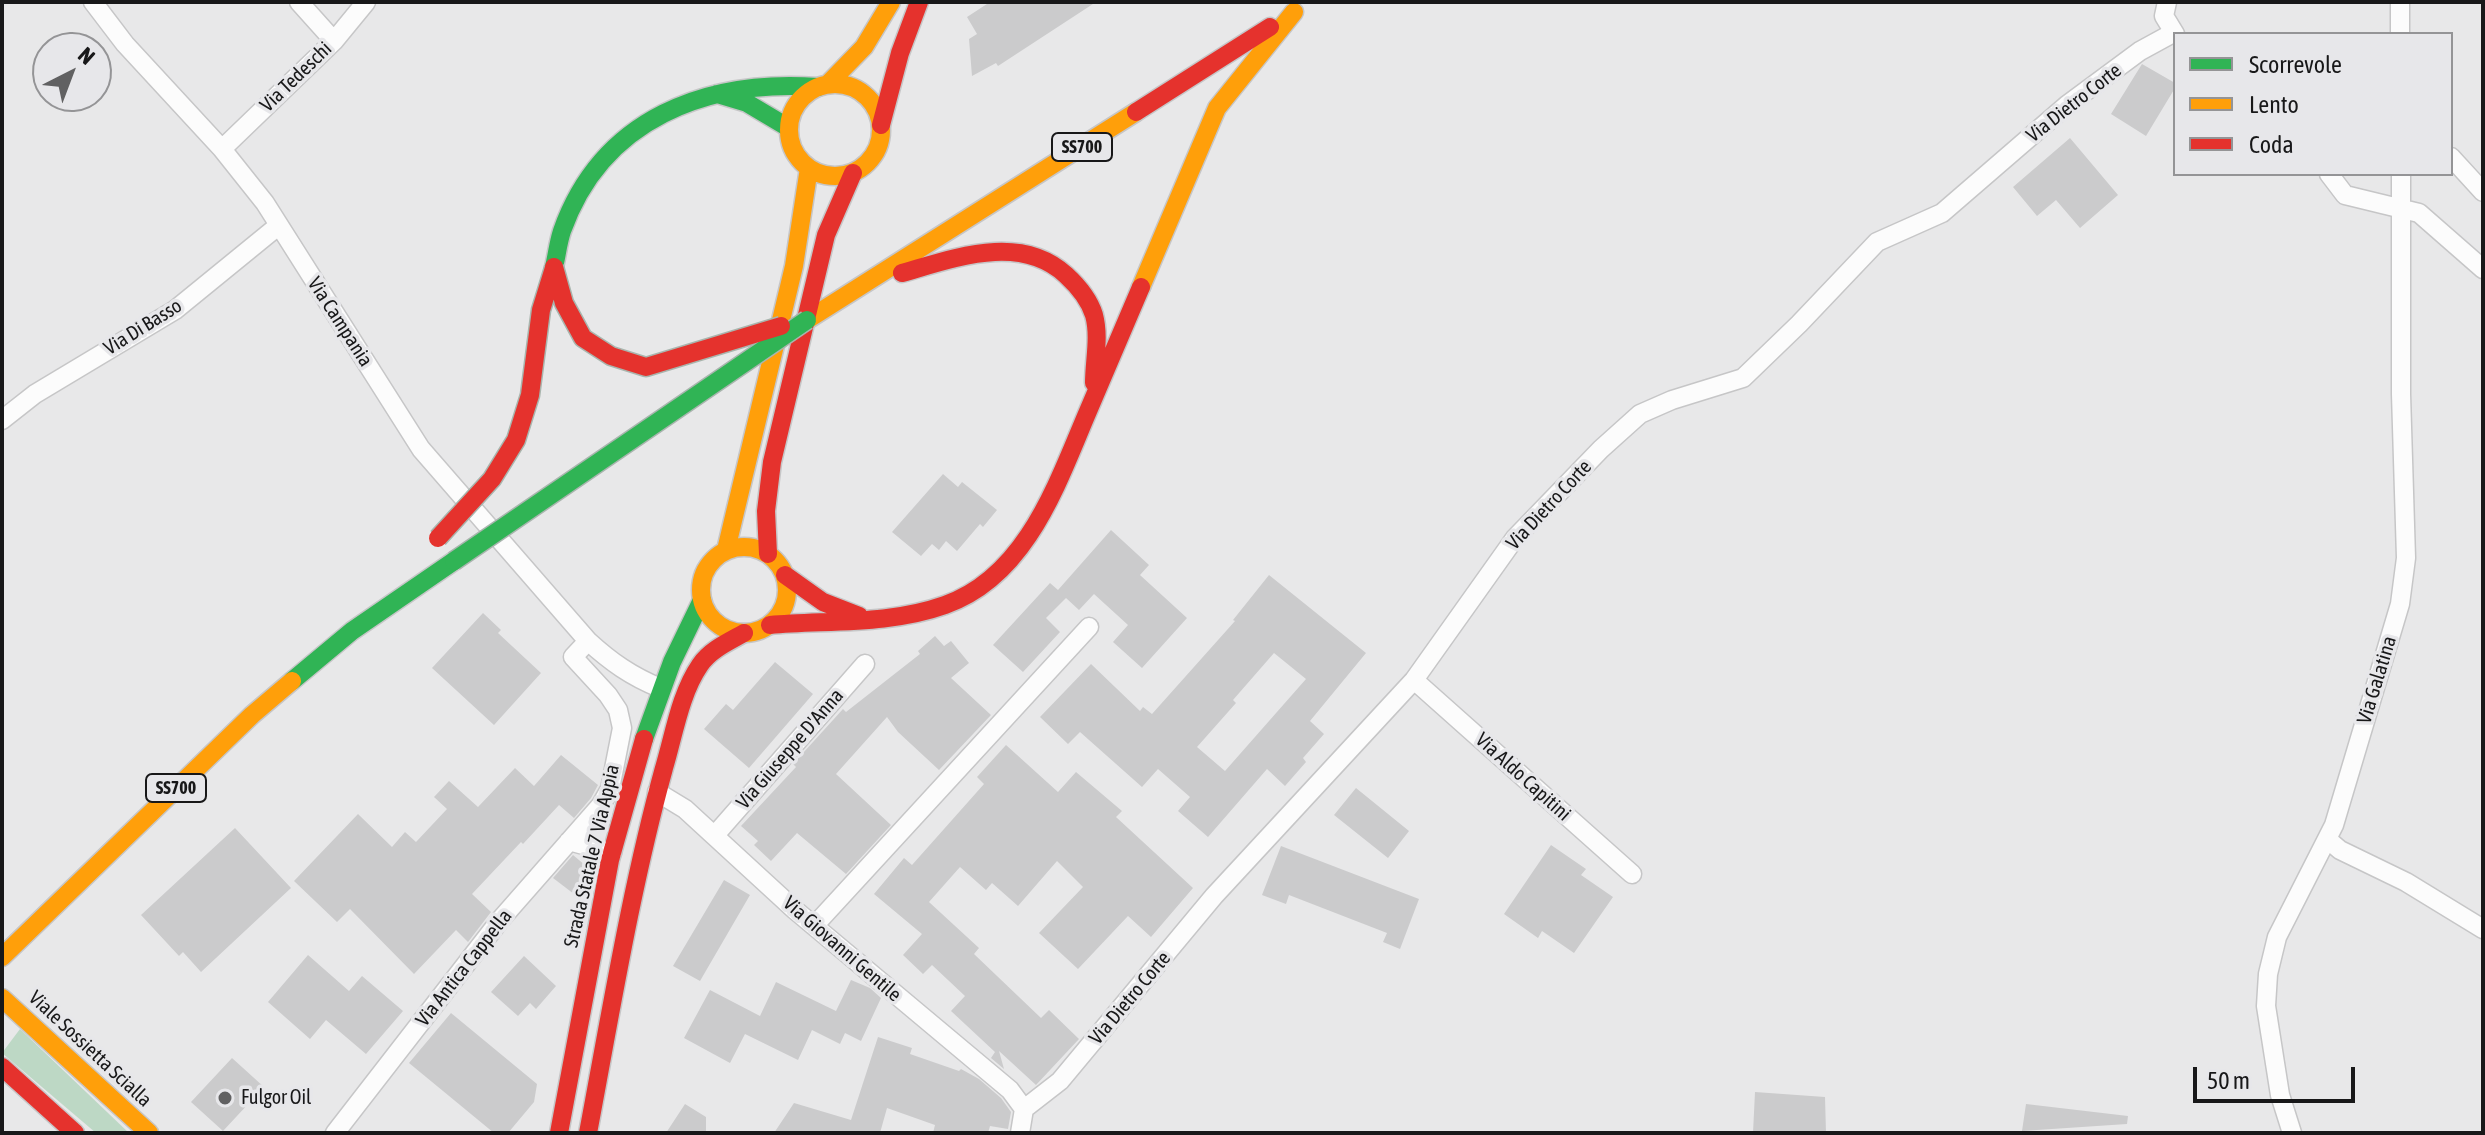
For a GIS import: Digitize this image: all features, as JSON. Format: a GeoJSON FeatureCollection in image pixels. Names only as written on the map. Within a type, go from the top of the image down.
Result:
{"type":"FeatureCollection","features":[{"type":"Feature","properties":{"kind":"main road"},"geometry":{"type":"LineString","coordinates":[[891,2],[885,17],[851,66],[797,103],[789,128],[791,144],[798,158],[809,168],[831,176],[853,173],[866,165],[875,154],[900,53],[919,2]]}},
{"type":"Feature","properties":{"kind":"main road"},"geometry":{"type":"LineString","coordinates":[[1094,400],[1217,108],[1302,7]]}},
{"type":"Feature","properties":{"kind":"main road","name":"SS700"},"geometry":{"type":"LineString","coordinates":[[4,955],[252,715],[352,631],[807,320],[1302,7]]}},
{"type":"Feature","properties":{"kind":"main road"},"geometry":{"type":"LineString","coordinates":[[713,93],[781,84],[840,84],[863,93],[872,102],[881,125]]}},
{"type":"Feature","properties":{"kind":"main road"},"geometry":{"type":"LineString","coordinates":[[713,93],[747,103],[789,128]]}},
{"type":"Feature","properties":{"kind":"main road","name":"SS700"},"geometry":{"type":"LineString","coordinates":[[433,544],[492,479],[516,440],[530,395],[541,310],[562,231],[592,173],[613,150],[643,126],[678,105],[713,93]]}},
{"type":"Feature","properties":{"kind":"main road","name":"Strada Statale 7 Via Appia"},"geometry":{"type":"LineString","coordinates":[[559,1133],[625,799],[660,688],[702,600],[701,585],[705,571],[726,550],[737,516],[746,455],[803,227],[809,168]]}},
{"type":"Feature","properties":{"kind":"main road"},"geometry":{"type":"LineString","coordinates":[[768,554],[766,511],[772,462],[826,235],[853,173]]}},
{"type":"Feature","properties":{"kind":"main road","name":"SS700"},"geometry":{"type":"LineString","coordinates":[[770,625],[870,620],[905,615],[972,593],[1024,543],[1048,506],[1094,400],[1095,320],[1086,296],[1068,275],[1040,257],[1012,249],[977,253],[870,281]]}},
{"type":"Feature","properties":{"kind":"main road","name":"SS700"},"geometry":{"type":"LineString","coordinates":[[554,267],[564,303],[583,338],[611,356],[646,367],[695,354],[756,332],[807,320]]}},
{"type":"Feature","properties":{"kind":"main road"},"geometry":{"type":"LineString","coordinates":[[702,600],[718,624],[730,631],[744,633],[770,625],[784,608],[788,586],[785,575],[768,554],[755,548],[726,550]]}},
{"type":"Feature","properties":{"kind":"main road"},"geometry":{"type":"LineString","coordinates":[[352,631],[406,573]]}},
{"type":"Feature","properties":{"kind":"main road","name":"SS700"},"geometry":{"type":"LineString","coordinates":[[785,575],[823,602],[870,620]]}},
{"type":"Feature","properties":{"kind":"main road"},"geometry":{"type":"LineString","coordinates":[[588,1133],[657,792],[694,676],[714,649],[744,633]]}},
{"type":"Feature","properties":{"kind":"main road","name":"Viale Sossietta Scialla"},"geometry":{"type":"LineString","coordinates":[[2,998],[149,1133]]}},
{"type":"Feature","properties":{"kind":"main road"},"geometry":{"type":"LineString","coordinates":[[2,1067],[75,1133]]}},
{"type":"Feature","properties":{"kind":"street","name":"Via Campania"},"geometry":{"type":"LineString","coordinates":[[93,2],[125,44],[222,149],[265,203],[421,449],[588,641],[611,663],[660,688]]}},
{"type":"Feature","properties":{"kind":"street"},"geometry":{"type":"LineString","coordinates":[[299,2],[334,41]]}},
{"type":"Feature","properties":{"kind":"street","name":"Via Tedeschi"},"geometry":{"type":"LineString","coordinates":[[222,149],[334,41],[366,2]]}},
{"type":"Feature","properties":{"kind":"street","name":"Via Dietro Corte"},"geometry":{"type":"LineString","coordinates":[[2167,2],[2164,16],[2173,32]]}},
{"type":"Feature","properties":{"kind":"street"},"geometry":{"type":"LineString","coordinates":[[2400,2],[2400,32]]}},
{"type":"Feature","properties":{"kind":"street","name":"Via Dietro Corte"},"geometry":{"type":"LineString","coordinates":[[1024,1109],[1060,1081],[1214,896],[1414,680],[1515,538],[1601,449],[1640,414],[1672,400],[1743,378],[1877,242],[1942,213],[2067,105],[2140,51],[2173,34]]}},
{"type":"Feature","properties":{"kind":"street"},"geometry":{"type":"LineString","coordinates":[[2453,159],[2483,192]]}},
{"type":"Feature","properties":{"kind":"street"},"geometry":{"type":"LineString","coordinates":[[2331,176],[2345,195],[2419,213],[2483,269]]}},
{"type":"Feature","properties":{"kind":"street","name":"Via Galatina"},"geometry":{"type":"LineString","coordinates":[[2292,1133],[2280,1095],[2266,1006],[2268,974],[2277,937],[2334,825],[2400,604],[2406,558],[2401,394],[2401,176]]}},
{"type":"Feature","properties":{"kind":"street","name":"Via Di Basso"},"geometry":{"type":"LineString","coordinates":[[2,420],[48,386],[175,310],[278,226]]}},
{"type":"Feature","properties":{"kind":"street"},"geometry":{"type":"LineString","coordinates":[[814,926],[1089,627]]}},
{"type":"Feature","properties":{"kind":"street"},"geometry":{"type":"LineString","coordinates":[[588,641],[573,657],[608,695],[618,710],[622,728],[610,789],[594,814],[569,841],[612,853]]}},
{"type":"Feature","properties":{"kind":"street","name":"Via Giuseppe D'Anna"},"geometry":{"type":"LineString","coordinates":[[715,835],[865,664]]}},
{"type":"Feature","properties":{"kind":"street","name":"Via Aldo Capitini"},"geometry":{"type":"LineString","coordinates":[[1414,680],[1632,874]]}},
{"type":"Feature","properties":{"kind":"street","name":"Via Giovanni Gentile"},"geometry":{"type":"LineString","coordinates":[[657,792],[685,809],[814,926],[1010,1090],[1024,1109]]}},
{"type":"Feature","properties":{"kind":"street"},"geometry":{"type":"LineString","coordinates":[[2327,839],[2340,850],[2406,882],[2483,929]]}},
{"type":"Feature","properties":{"kind":"street","name":"Via Antica Cappella"},"geometry":{"type":"LineString","coordinates":[[335,1133],[501,919],[569,841]]}},
{"type":"Feature","properties":{"kind":"street"},"geometry":{"type":"LineString","coordinates":[[1020,1133],[1024,1109]]}},
{"type":"Feature","properties":{"kind":"green space"},"geometry":{"type":"Polygon","coordinates":[[[20,1029],[129,1133],[96,1133],[2,1053],[20,1029]]]}},
{"type":"Feature","properties":{"kind":"building"},"geometry":{"type":"Polygon","coordinates":[[[990,2],[1096,2],[998,66],[996,63],[972,76],[969,39],[977,34],[967,17],[990,2]]]}},
{"type":"Feature","properties":{"kind":"building"},"geometry":{"type":"Polygon","coordinates":[[[2142,64],[2173,82],[2173,91],[2146,136],[2111,114],[2142,64]]]}},
{"type":"Feature","properties":{"kind":"building"},"geometry":{"type":"Polygon","coordinates":[[[2070,138],[2118,195],[2080,228],[2056,200],[2037,216],[2013,187],[2070,138]]]}},
{"type":"Feature","properties":{"kind":"building"},"geometry":{"type":"Polygon","coordinates":[[[943,474],[958,487],[962,482],[997,510],[957,551],[946,541],[939,550],[932,544],[921,556],[892,532],[943,474]]]}},
{"type":"Feature","properties":{"kind":"building"},"geometry":{"type":"Polygon","coordinates":[[[1111,530],[1149,565],[1140,575],[1187,618],[1142,668],[1113,642],[1128,625],[1094,594],[1079,610],[1066,598],[1046,618],[1060,632],[1023,672],[993,645],[1050,583],[1058,590],[1111,530]]]}},
{"type":"Feature","properties":{"kind":"building"},"geometry":{"type":"Polygon","coordinates":[[[1269,575],[1366,653],[1310,721],[1324,734],[1303,758],[1306,762],[1285,786],[1267,769],[1208,837],[1178,811],[1190,797],[1158,769],[1142,787],[1080,732],[1068,744],[1040,717],[1091,664],[1140,711],[1143,707],[1152,714],[1269,575]],[[1274,653],[1197,747],[1225,771],[1306,679],[1274,653]]]}},
{"type":"Feature","properties":{"kind":"building"},"geometry":{"type":"Polygon","coordinates":[[[483,613],[501,630],[498,633],[541,673],[494,725],[432,668],[483,613]]]}},
{"type":"Feature","properties":{"kind":"building"},"geometry":{"type":"Polygon","coordinates":[[[935,636],[944,646],[951,641],[969,663],[951,678],[991,715],[939,770],[898,732],[887,717],[836,774],[891,825],[846,874],[797,833],[771,861],[754,845],[758,841],[741,826],[796,767],[793,764],[843,709],[846,712],[920,654],[918,651],[935,636]]]}},
{"type":"Feature","properties":{"kind":"building"},"geometry":{"type":"Polygon","coordinates":[[[775,662],[813,694],[749,768],[704,729],[726,704],[733,710],[775,662]]]}},
{"type":"Feature","properties":{"kind":"building"},"geometry":{"type":"Polygon","coordinates":[[[1006,745],[1058,792],[1076,772],[1122,811],[1116,817],[1193,888],[1151,937],[1128,916],[1078,969],[1039,933],[1083,887],[1057,861],[1018,906],[992,883],[986,890],[960,867],[929,902],[979,948],[974,954],[1041,1018],[1049,1010],[1079,1039],[1036,1085],[999,1051],[1004,1069],[991,1058],[995,1052],[951,1011],[965,996],[932,965],[923,974],[903,955],[922,934],[874,894],[904,858],[912,865],[984,784],[977,777],[1006,745]]]}},
{"type":"Feature","properties":{"kind":"building"},"geometry":{"type":"Polygon","coordinates":[[[561,755],[598,785],[591,798],[574,818],[559,805],[523,844],[521,842],[472,894],[491,912],[468,942],[456,930],[414,974],[350,909],[337,922],[294,881],[358,814],[392,847],[405,832],[416,842],[447,809],[434,797],[449,781],[478,807],[515,768],[534,786],[561,755]]]}},
{"type":"Feature","properties":{"kind":"building"},"geometry":{"type":"Polygon","coordinates":[[[1356,788],[1409,831],[1388,858],[1334,815],[1356,788]]]}},
{"type":"Feature","properties":{"kind":"building"},"geometry":{"type":"Polygon","coordinates":[[[235,828],[291,888],[201,972],[183,952],[179,956],[141,915],[235,828]]]}},
{"type":"Feature","properties":{"kind":"building"},"geometry":{"type":"Polygon","coordinates":[[[1551,845],[1586,869],[1581,875],[1613,897],[1574,953],[1542,931],[1538,938],[1504,914],[1551,845]]]}},
{"type":"Feature","properties":{"kind":"building"},"geometry":{"type":"Polygon","coordinates":[[[1281,846],[1419,899],[1400,949],[1383,942],[1387,933],[1289,895],[1286,904],[1262,895],[1281,846]]]}},
{"type":"Feature","properties":{"kind":"building"},"geometry":{"type":"Polygon","coordinates":[[[573,855],[592,871],[574,894],[553,878],[573,855]]]}},
{"type":"Feature","properties":{"kind":"building"},"geometry":{"type":"Polygon","coordinates":[[[724,880],[750,895],[700,981],[673,966],[724,880]]]}},
{"type":"Feature","properties":{"kind":"building"},"geometry":{"type":"Polygon","coordinates":[[[308,955],[349,991],[362,976],[403,1011],[366,1054],[326,1020],[310,1039],[268,1002],[308,955]]]}},
{"type":"Feature","properties":{"kind":"building"},"geometry":{"type":"Polygon","coordinates":[[[524,956],[556,986],[536,1009],[530,1003],[518,1016],[491,992],[524,956]]]}},
{"type":"Feature","properties":{"kind":"building"},"geometry":{"type":"Polygon","coordinates":[[[851,980],[870,988],[881,998],[861,1041],[845,1033],[840,1044],[812,1030],[798,1060],[745,1034],[730,1063],[684,1038],[710,990],[760,1016],[776,982],[836,1011],[851,980]]]}},
{"type":"Feature","properties":{"kind":"building"},"geometry":{"type":"Polygon","coordinates":[[[451,1013],[537,1084],[534,1102],[508,1133],[494,1133],[409,1063],[451,1013]]]}},
{"type":"Feature","properties":{"kind":"building"},"geometry":{"type":"Polygon","coordinates":[[[878,1037],[912,1048],[910,1054],[959,1071],[961,1069],[979,1079],[1001,1098],[1011,1112],[1008,1129],[990,1126],[988,1133],[933,1133],[935,1125],[887,1108],[880,1133],[774,1133],[794,1103],[851,1120],[878,1037]]]}},
{"type":"Feature","properties":{"kind":"building"},"geometry":{"type":"Polygon","coordinates":[[[232,1058],[264,1087],[223,1131],[191,1102],[232,1058]]]}},
{"type":"Feature","properties":{"kind":"building"},"geometry":{"type":"Polygon","coordinates":[[[1755,1092],[1825,1097],[1826,1133],[1753,1133],[1755,1092]]]}},
{"type":"Feature","properties":{"kind":"building"},"geometry":{"type":"Polygon","coordinates":[[[685,1104],[706,1117],[706,1133],[666,1133],[685,1104]]]}},
{"type":"Feature","properties":{"kind":"building"},"geometry":{"type":"Polygon","coordinates":[[[2026,1104],[2128,1116],[2127,1124],[2022,1131],[2026,1104]]]}},
{"type":"Feature","properties":{"kind":"traffic: fast"},"geometry":{"type":"LineString","coordinates":[[554,267],[562,231],[580,192],[603,160],[631,134],[663,114],[699,99],[737,90],[777,86],[818,87]]}},
{"type":"Feature","properties":{"kind":"traffic: fast"},"geometry":{"type":"LineString","coordinates":[[717,94],[747,103],[789,128]]}},
{"type":"Feature","properties":{"kind":"traffic: fast"},"geometry":{"type":"LineString","coordinates":[[454,561],[807,320]]}},
{"type":"Feature","properties":{"kind":"traffic: fast"},"geometry":{"type":"LineString","coordinates":[[292,681],[352,631],[454,561]]}},
{"type":"Feature","properties":{"kind":"traffic: fast"},"geometry":{"type":"LineString","coordinates":[[644,739],[672,662],[702,600]]}},
{"type":"Feature","properties":{"kind":"traffic: slow"},"geometry":{"type":"LineString","coordinates":[[828,84],[864,47],[891,2]]}},
{"type":"Feature","properties":{"kind":"traffic: slow"},"geometry":{"type":"LineString","coordinates":[[1141,287],[1217,108],[1294,12]]}},
{"type":"Feature","properties":{"kind":"traffic: slow"},"geometry":{"type":"LineString","coordinates":[[835,84],[853,87],[868,97],[878,112],[881,130],[878,148],[868,163],[853,173],[835,176],[817,173],[802,163],[792,148],[789,130],[792,112],[802,97],[817,87],[835,84]]}},
{"type":"Feature","properties":{"kind":"traffic: slow"},"geometry":{"type":"LineString","coordinates":[[807,320],[1136,112]]}},
{"type":"Feature","properties":{"kind":"traffic: slow"},"geometry":{"type":"LineString","coordinates":[[726,550],[794,266],[809,168]]}},
{"type":"Feature","properties":{"kind":"traffic: slow"},"geometry":{"type":"LineString","coordinates":[[744,547],[768,554],[780,566],[787,590],[780,614],[768,626],[744,633],[720,626],[708,614],[701,590],[708,566],[720,554],[744,547]]}},
{"type":"Feature","properties":{"kind":"traffic: slow"},"geometry":{"type":"LineString","coordinates":[[2,957],[252,715],[292,681]]}},
{"type":"Feature","properties":{"kind":"traffic: slow"},"geometry":{"type":"LineString","coordinates":[[2,998],[149,1133]]}},
{"type":"Feature","properties":{"kind":"traffic: jam"},"geometry":{"type":"LineString","coordinates":[[881,125],[900,53],[919,2]]}},
{"type":"Feature","properties":{"kind":"traffic: jam"},"geometry":{"type":"LineString","coordinates":[[1136,112],[1270,27]]}},
{"type":"Feature","properties":{"kind":"traffic: jam"},"geometry":{"type":"LineString","coordinates":[[768,554],[766,511],[772,462],[826,235],[853,173]]}},
{"type":"Feature","properties":{"kind":"traffic: jam"},"geometry":{"type":"LineString","coordinates":[[902,273],[987,253],[1008,252],[1048,262],[1075,284],[1092,309],[1097,332],[1094,383]]}},
{"type":"Feature","properties":{"kind":"traffic: jam"},"geometry":{"type":"LineString","coordinates":[[554,267],[564,303],[583,338],[611,356],[646,367],[781,326]]}},
{"type":"Feature","properties":{"kind":"traffic: jam"},"geometry":{"type":"LineString","coordinates":[[438,538],[492,479],[516,440],[530,395],[541,310],[554,268]]}},
{"type":"Feature","properties":{"kind":"traffic: jam"},"geometry":{"type":"LineString","coordinates":[[770,625],[902,616],[945,605],[973,592],[997,574],[1017,552],[1049,500],[1141,287]]}},
{"type":"Feature","properties":{"kind":"traffic: jam"},"geometry":{"type":"LineString","coordinates":[[785,575],[823,602],[859,616]]}},
{"type":"Feature","properties":{"kind":"traffic: jam"},"geometry":{"type":"LineString","coordinates":[[588,1133],[632,904],[678,715],[693,676],[704,660],[744,633]]}},
{"type":"Feature","properties":{"kind":"traffic: jam"},"geometry":{"type":"LineString","coordinates":[[559,1133],[610,860],[644,739]]}},
{"type":"Feature","properties":{"kind":"traffic: jam"},"geometry":{"type":"LineString","coordinates":[[2,1067],[75,1133]]}},
{"type":"Feature","properties":{"kind":"place","name":"Fulgor Oil"},"geometry":{"type":"Point","coordinates":[225,1098]}}]}
